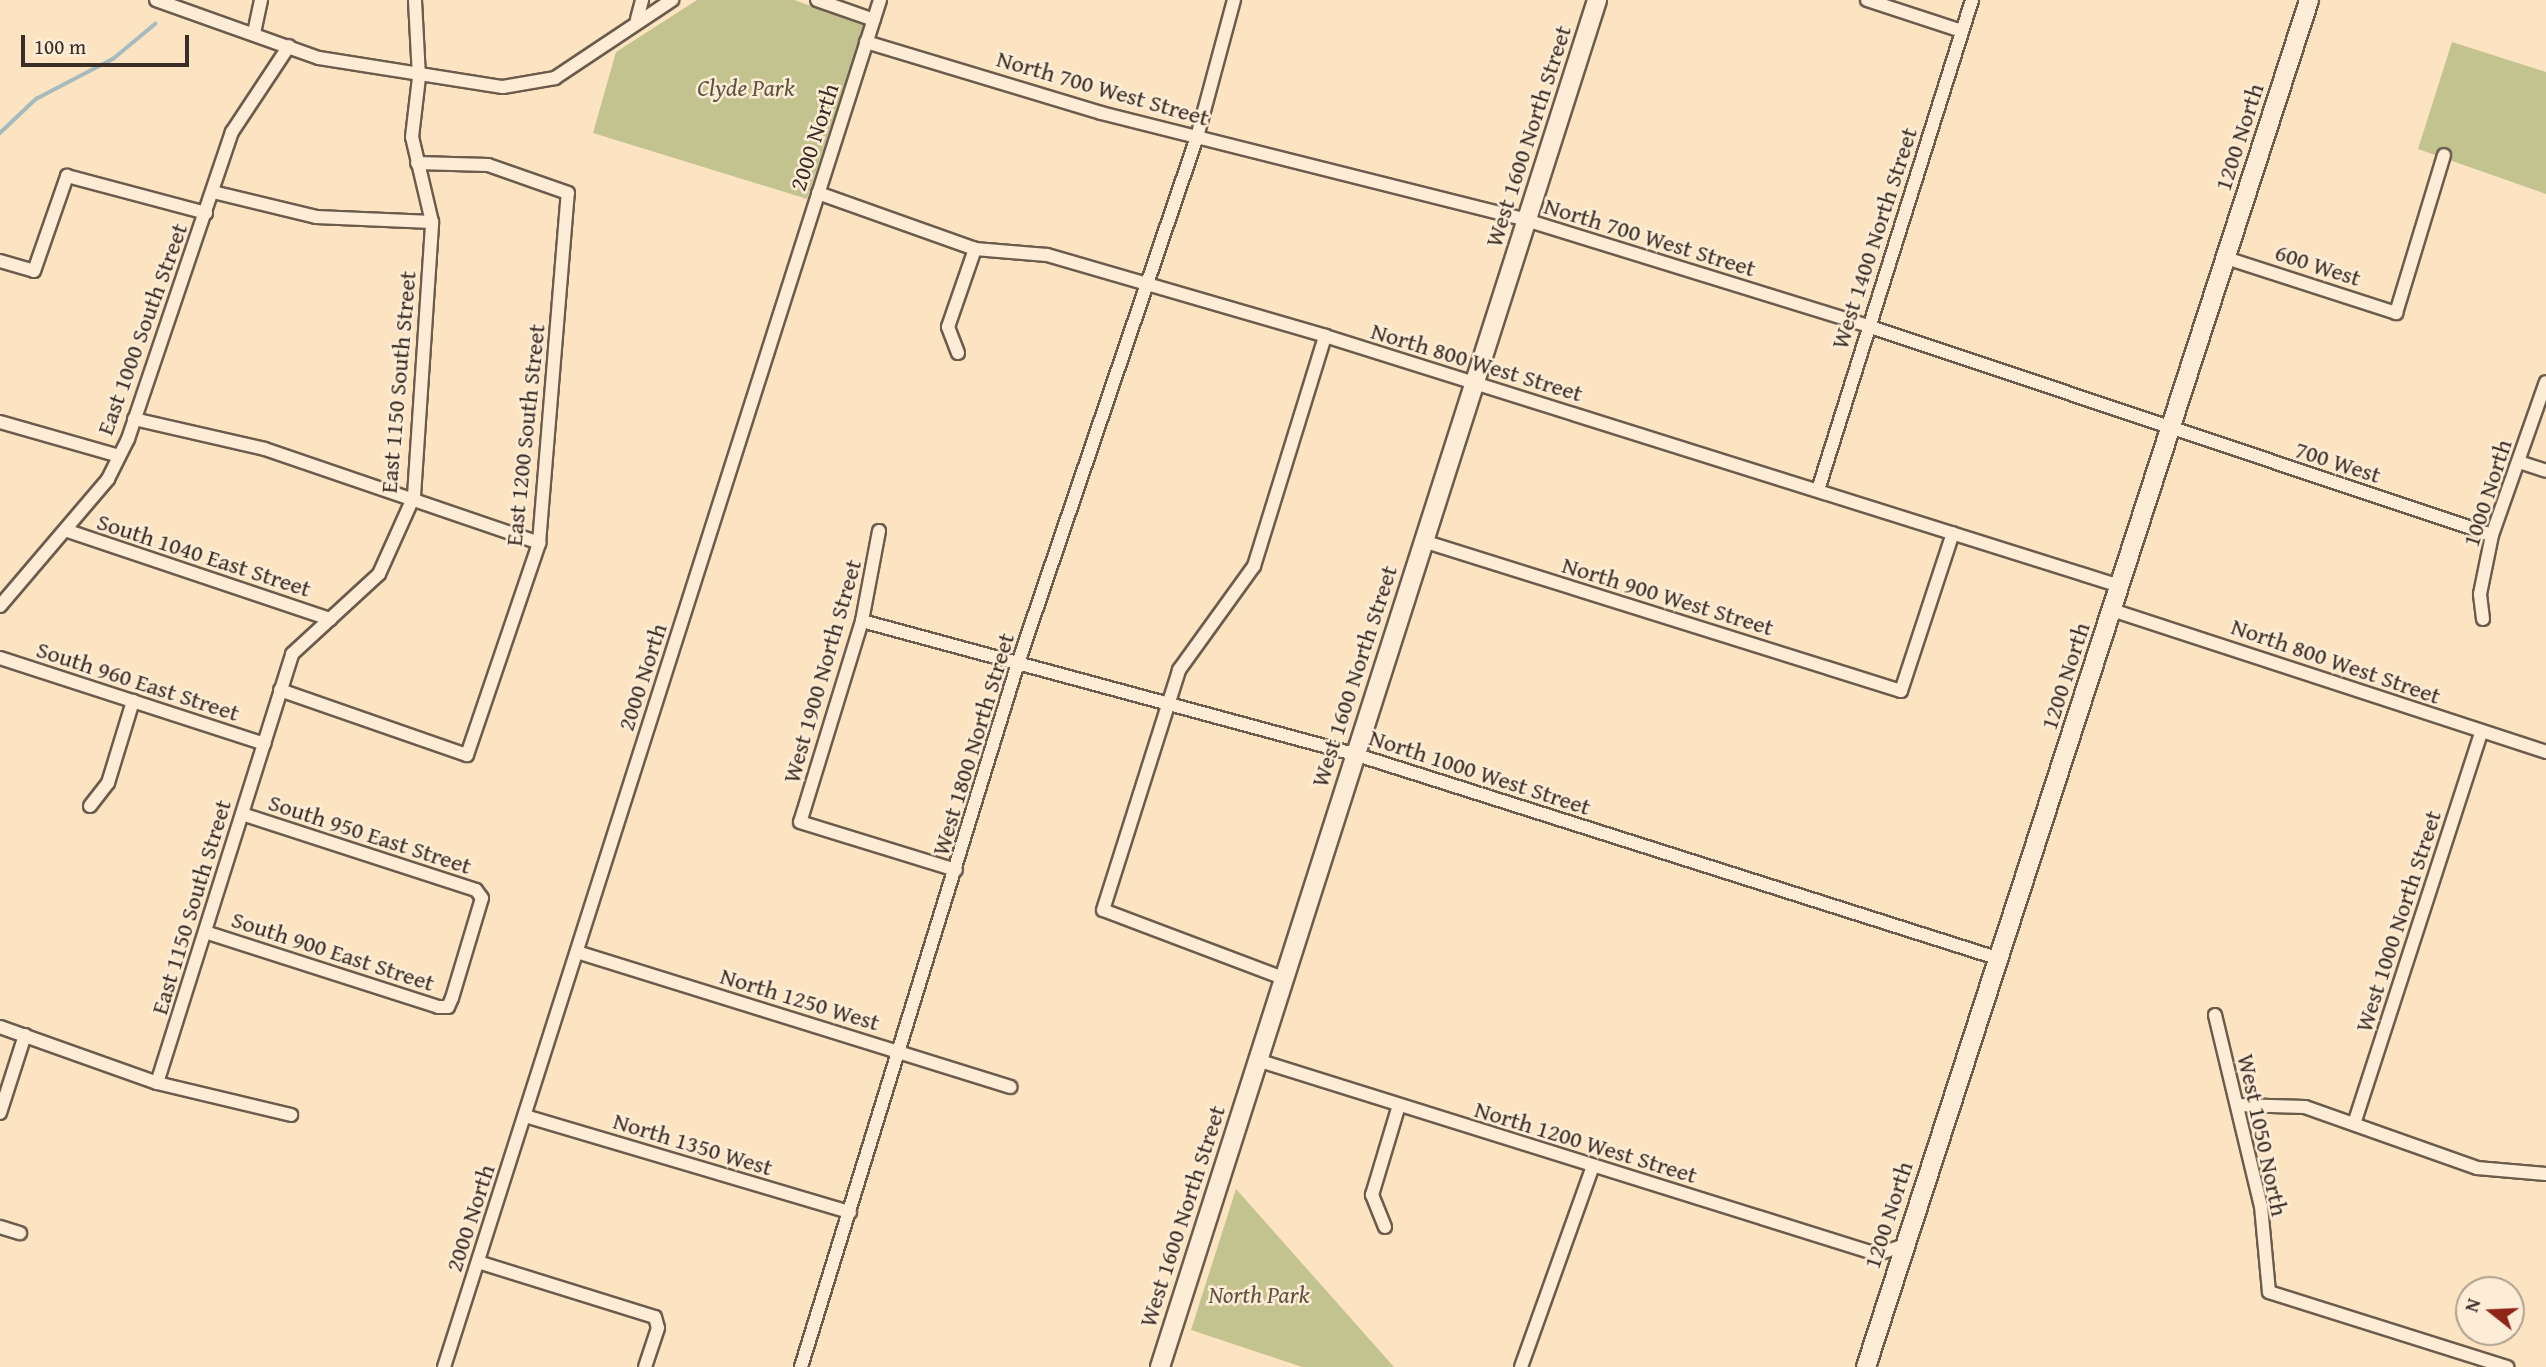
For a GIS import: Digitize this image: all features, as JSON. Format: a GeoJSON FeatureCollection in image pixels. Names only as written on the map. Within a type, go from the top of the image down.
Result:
{"type":"FeatureCollection","features":[{"type":"Feature","properties":{"kind":"street"},"geometry":{"type":"LineString","coordinates":[[156,0],[319,58],[419,77],[503,87],[541,83],[570,69],[637,19],[672,0]]}},
{"type":"Feature","properties":{"kind":"street"},"geometry":{"type":"LineString","coordinates":[[254,33],[261,0]]}},
{"type":"Feature","properties":{"kind":"street","name":"East 1150 South Street"},"geometry":{"type":"LineString","coordinates":[[157,1083],[292,654],[379,574],[414,496],[432,222],[412,136],[419,77],[415,0]]}},
{"type":"Feature","properties":{"kind":"street"},"geometry":{"type":"LineString","coordinates":[[637,19],[642,0]]}},
{"type":"Feature","properties":{"kind":"street"},"geometry":{"type":"LineString","coordinates":[[817,0],[874,20]]}},
{"type":"Feature","properties":{"kind":"street","name":"2000 North"},"geometry":{"type":"LineString","coordinates":[[444,1367],[880,0]]}},
{"type":"Feature","properties":{"kind":"street","name":"West 1800 North Street"},"geometry":{"type":"LineString","coordinates":[[801,1367],[1018,663],[1150,284],[1197,137],[1234,0]]}},
{"type":"Feature","properties":{"kind":"street","name":"West 1600 North Street"},"geometry":{"type":"LineString","coordinates":[[1160,1367],[1597,0]]}},
{"type":"Feature","properties":{"kind":"street"},"geometry":{"type":"LineString","coordinates":[[1867,0],[1962,31]]}},
{"type":"Feature","properties":{"kind":"street","name":"West 1400 North Street"},"geometry":{"type":"LineString","coordinates":[[1818,490],[1972,0]]}},
{"type":"Feature","properties":{"kind":"street","name":"1200 North"},"geometry":{"type":"LineString","coordinates":[[1866,1367],[1903,1246],[2000,960],[2309,0]]}},
{"type":"Feature","properties":{"kind":"street","name":"North 700 West Street"},"geometry":{"type":"LineString","coordinates":[[866,42],[1197,137],[1526,220],[1868,326],[2171,430]]}},
{"type":"Feature","properties":{"kind":"street","name":"East 1000 South Street"},"geometry":{"type":"LineString","coordinates":[[0,606],[65,530],[119,456],[243,109],[289,46]]}},
{"type":"Feature","properties":{"kind":"street","name":"600 West"},"geometry":{"type":"LineString","coordinates":[[2226,258],[2396,313],[2444,155]]}},
{"type":"Feature","properties":{"kind":"street","name":"East 1200 South Street"},"geometry":{"type":"LineString","coordinates":[[280,690],[467,755],[539,543],[568,193],[469,162],[417,163]]}},
{"type":"Feature","properties":{"kind":"street"},"geometry":{"type":"LineString","coordinates":[[0,261],[34,271],[55,218],[67,176],[206,213]]}},
{"type":"Feature","properties":{"kind":"street"},"geometry":{"type":"LineString","coordinates":[[213,192],[316,217],[432,222]]}},
{"type":"Feature","properties":{"kind":"street","name":"North 800 West Street"},"geometry":{"type":"LineString","coordinates":[[818,193],[975,249],[1047,255],[1325,336],[2120,586]]}},
{"type":"Feature","properties":{"kind":"street"},"geometry":{"type":"LineString","coordinates":[[958,354],[948,327],[975,249]]}},
{"type":"Feature","properties":{"kind":"street"},"geometry":{"type":"LineString","coordinates":[[1283,978],[1103,910],[1180,670],[1254,566],[1325,336]]}},
{"type":"Feature","properties":{"kind":"street","name":"1000 North"},"geometry":{"type":"LineString","coordinates":[[2483,619],[2480,594],[2492,535],[2546,382]]}},
{"type":"Feature","properties":{"kind":"street"},"geometry":{"type":"LineString","coordinates":[[134,419],[265,449],[414,496],[539,543]]}},
{"type":"Feature","properties":{"kind":"street"},"geometry":{"type":"LineString","coordinates":[[0,422],[119,456]]}},
{"type":"Feature","properties":{"kind":"street","name":"700 West"},"geometry":{"type":"LineString","coordinates":[[2171,430],[2492,535]]}},
{"type":"Feature","properties":{"kind":"street"},"geometry":{"type":"LineString","coordinates":[[2519,462],[2546,471]]}},
{"type":"Feature","properties":{"kind":"street","name":"South 1040 East Street"},"geometry":{"type":"LineString","coordinates":[[65,530],[330,619]]}},
{"type":"Feature","properties":{"kind":"street","name":"West 1900 North Street"},"geometry":{"type":"LineString","coordinates":[[879,531],[862,621],[800,822],[956,870]]}},
{"type":"Feature","properties":{"kind":"street","name":"North 900 West Street"},"geometry":{"type":"LineString","coordinates":[[1423,541],[1901,691],[1952,533]]}},
{"type":"Feature","properties":{"kind":"street","name":"North 800 West Street"},"geometry":{"type":"LineString","coordinates":[[2112,610],[2546,752]]}},
{"type":"Feature","properties":{"kind":"street","name":"North 1000 West Street"},"geometry":{"type":"LineString","coordinates":[[862,621],[1354,754],[2000,960]]}},
{"type":"Feature","properties":{"kind":"street","name":"South 960 East Street"},"geometry":{"type":"LineString","coordinates":[[0,658],[264,744]]}},
{"type":"Feature","properties":{"kind":"street"},"geometry":{"type":"LineString","coordinates":[[90,806],[108,783],[133,701]]}},
{"type":"Feature","properties":{"kind":"street","name":"West 1000 North Street"},"geometry":{"type":"LineString","coordinates":[[2354,1124],[2482,731]]}},
{"type":"Feature","properties":{"kind":"street","name":"South 950 East Street"},"geometry":{"type":"LineString","coordinates":[[242,814],[476,890],[482,898],[448,1007]]}},
{"type":"Feature","properties":{"kind":"street","name":"South 900 East Street"},"geometry":{"type":"LineString","coordinates":[[205,932],[448,1007]]}},
{"type":"Feature","properties":{"kind":"street","name":"North 1250 West"},"geometry":{"type":"LineString","coordinates":[[577,952],[1010,1087]]}},
{"type":"Feature","properties":{"kind":"street","name":"West 1050 North"},"geometry":{"type":"LineString","coordinates":[[2216,1015],[2261,1206],[2264,1270],[2269,1292],[2507,1367]]}},
{"type":"Feature","properties":{"kind":"street"},"geometry":{"type":"LineString","coordinates":[[0,1027],[157,1083],[291,1115]]}},
{"type":"Feature","properties":{"kind":"street"},"geometry":{"type":"LineString","coordinates":[[0,1113],[25,1035]]}},
{"type":"Feature","properties":{"kind":"street","name":"North 1200 West Street"},"geometry":{"type":"LineString","coordinates":[[1257,1060],[1877,1254],[1903,1246]]}},
{"type":"Feature","properties":{"kind":"street"},"geometry":{"type":"LineString","coordinates":[[1385,1227],[1372,1195],[1399,1105]]}},
{"type":"Feature","properties":{"kind":"street"},"geometry":{"type":"LineString","coordinates":[[2237,1105],[2305,1107],[2477,1168],[2546,1174]]}},
{"type":"Feature","properties":{"kind":"street","name":"North 1350 West"},"geometry":{"type":"LineString","coordinates":[[525,1115],[850,1212]]}},
{"type":"Feature","properties":{"kind":"street"},"geometry":{"type":"LineString","coordinates":[[1521,1367],[1593,1166]]}},
{"type":"Feature","properties":{"kind":"street"},"geometry":{"type":"LineString","coordinates":[[0,1227],[20,1233]]}},
{"type":"Feature","properties":{"kind":"street"},"geometry":{"type":"LineString","coordinates":[[478,1262],[655,1317],[658,1328],[645,1367]]}},
{"type":"Feature","properties":{"kind":"green space","name":"Clyde Park"},"geometry":{"type":"Polygon","coordinates":[[[697,0],[794,0],[864,25],[807,199],[593,133],[616,52],[697,0]]]}},
{"type":"Feature","properties":{"kind":"green space"},"geometry":{"type":"Polygon","coordinates":[[[2452,42],[2546,72],[2546,194],[2418,149],[2452,42]]]}},
{"type":"Feature","properties":{"kind":"green space","name":"North Park"},"geometry":{"type":"Polygon","coordinates":[[[1236,1189],[1394,1367],[1302,1367],[1191,1330],[1236,1189]]]}},
{"type":"Feature","properties":{"kind":"waterway"},"geometry":{"type":"LineString","coordinates":[[0,133],[36,99],[113,59],[155,24]]}}]}
